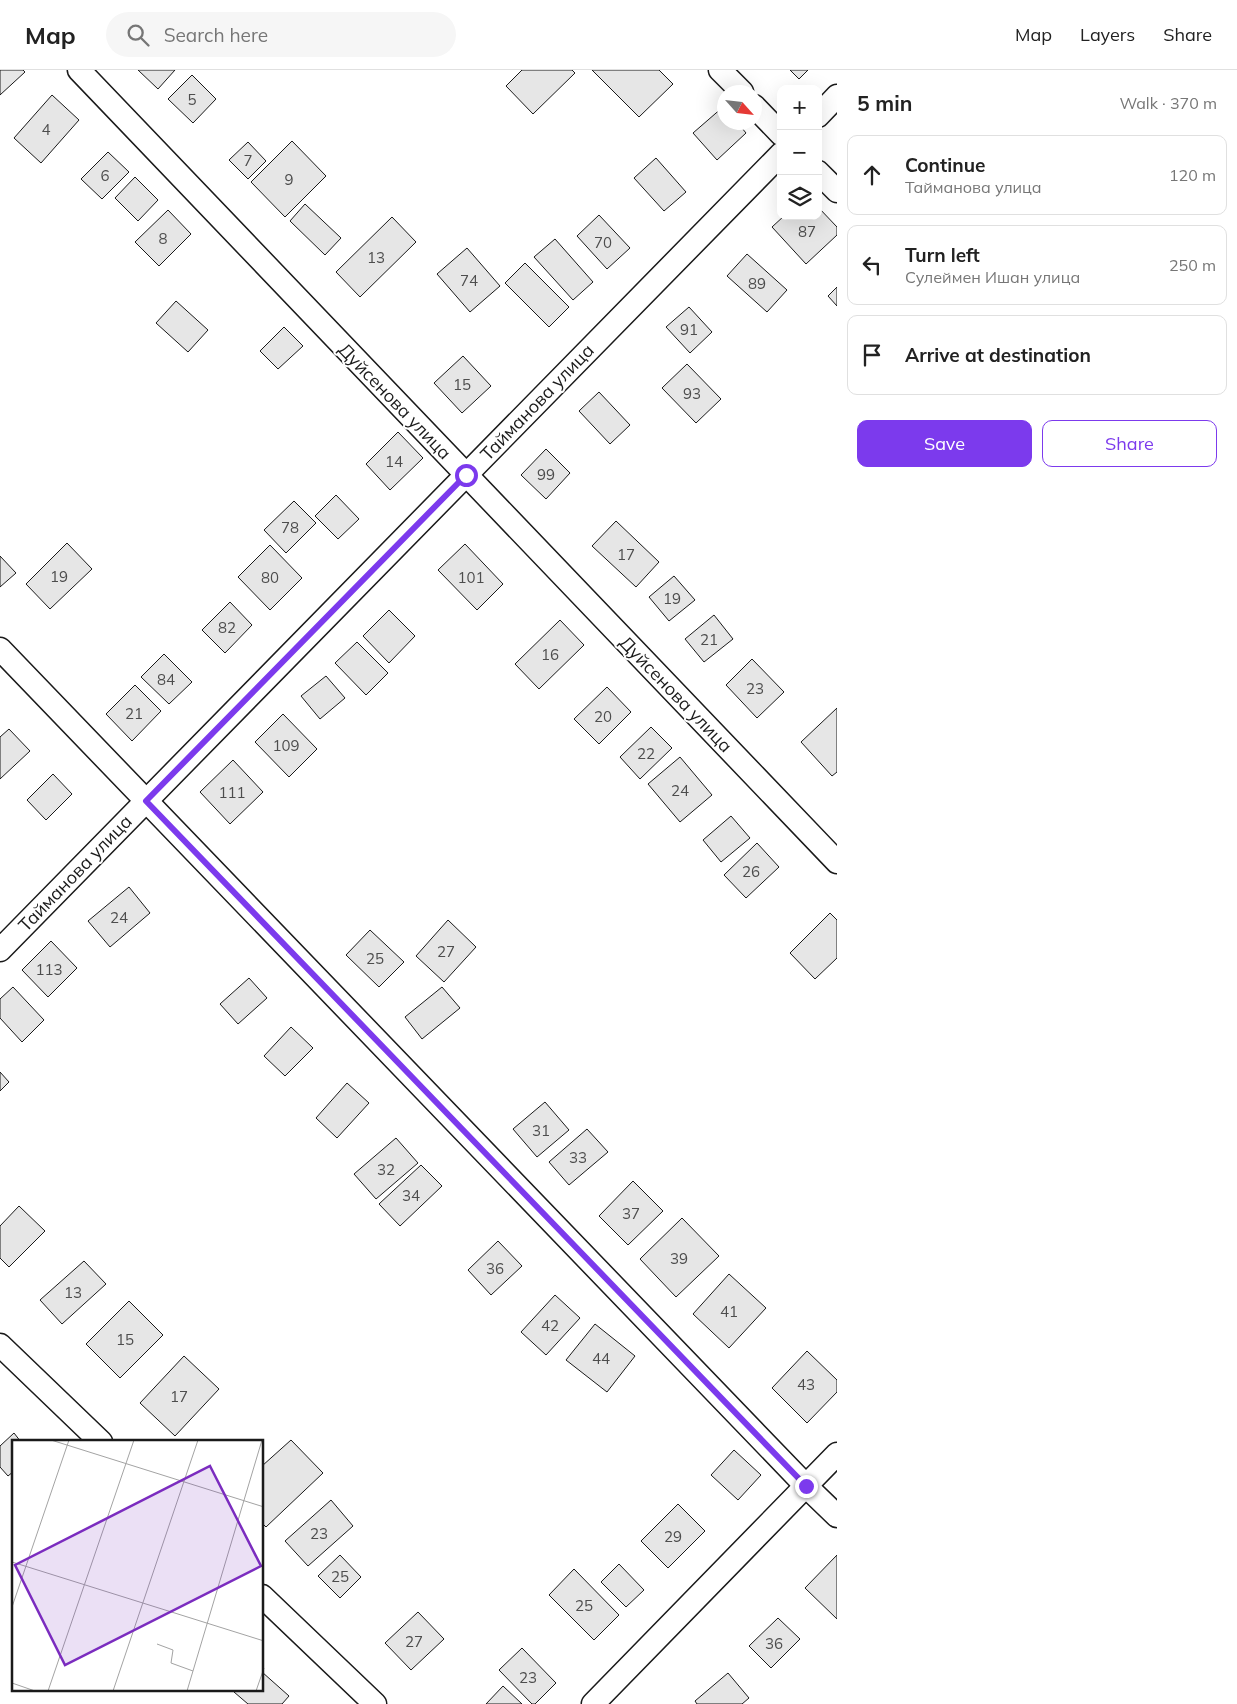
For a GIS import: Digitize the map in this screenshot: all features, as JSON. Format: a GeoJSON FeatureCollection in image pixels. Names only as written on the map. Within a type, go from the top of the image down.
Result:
{"type":"FeatureCollection","features":[{"type":"Feature","properties":{"kind":"street","name":"Дуйсенова улица"},"geometry":{"type":"LineString","coordinates":[[79,70],[837,862]]}},
{"type":"Feature","properties":{"kind":"street"},"geometry":{"type":"LineString","coordinates":[[720,70],[735,85]]}},
{"type":"Feature","properties":{"kind":"street"},"geometry":{"type":"LineString","coordinates":[[822,112],[837,96]]}},
{"type":"Feature","properties":{"kind":"street"},"geometry":{"type":"LineString","coordinates":[[762,114],[777,130]]}},
{"type":"Feature","properties":{"kind":"street","name":"Тайманова улица"},"geometry":{"type":"LineString","coordinates":[[0,950],[777,158]]}},
{"type":"Feature","properties":{"kind":"street"},"geometry":{"type":"LineString","coordinates":[[821,175],[837,192]]}},
{"type":"Feature","properties":{"kind":"street"},"geometry":{"type":"LineString","coordinates":[[0,649],[837,1516]]}},
{"type":"Feature","properties":{"kind":"street"},"geometry":{"type":"LineString","coordinates":[[0,1344],[99,1440]]}},
{"type":"Feature","properties":{"kind":"street"},"geometry":{"type":"LineString","coordinates":[[593,1704],[837,1454]]}},
{"type":"Feature","properties":{"kind":"street"},"geometry":{"type":"LineString","coordinates":[[264,1598],[375,1704]]}},
{"type":"Feature","properties":{"kind":"building"},"geometry":{"type":"Polygon","coordinates":[[[0,70],[23,70],[25,72],[0,95],[0,70]]]}},
{"type":"Feature","properties":{"kind":"building"},"geometry":{"type":"Polygon","coordinates":[[[138,70],[175,70],[158,89],[138,70]]]}},
{"type":"Feature","properties":{"kind":"building"},"geometry":{"type":"Polygon","coordinates":[[[522,70],[572,70],[575,73],[533,114],[506,86],[522,70]]]}},
{"type":"Feature","properties":{"kind":"building"},"geometry":{"type":"Polygon","coordinates":[[[592,70],[659,70],[673,84],[639,117],[592,70]]]}},
{"type":"Feature","properties":{"kind":"building"},"geometry":{"type":"Polygon","coordinates":[[[790,70],[808,70],[799,79],[790,70]]]}},
{"type":"Feature","properties":{"kind":"building"},"geometry":{"type":"Polygon","coordinates":[[[192,75],[216,99],[193,123],[168,99],[192,75]]]}},
{"type":"Feature","properties":{"kind":"building"},"geometry":{"type":"Polygon","coordinates":[[[52,95],[79,120],[41,163],[14,138],[52,95]]]}},
{"type":"Feature","properties":{"kind":"building"},"geometry":{"type":"Polygon","coordinates":[[[717,112],[717,130],[744,130],[746,133],[717,160],[693,133],[717,112]]]}},
{"type":"Feature","properties":{"kind":"building"},"geometry":{"type":"Polygon","coordinates":[[[292,141],[326,176],[285,217],[251,182],[292,141]]]}},
{"type":"Feature","properties":{"kind":"building"},"geometry":{"type":"Polygon","coordinates":[[[248,142],[266,161],[248,179],[229,160],[248,142]]]}},
{"type":"Feature","properties":{"kind":"building"},"geometry":{"type":"Polygon","coordinates":[[[108,152],[129,172],[102,199],[81,179],[108,152]]]}},
{"type":"Feature","properties":{"kind":"building"},"geometry":{"type":"Polygon","coordinates":[[[656,158],[686,192],[664,211],[634,178],[656,158]]]}},
{"type":"Feature","properties":{"kind":"building"},"geometry":{"type":"Polygon","coordinates":[[[135,177],[158,200],[138,221],[115,198],[135,177]]]}},
{"type":"Feature","properties":{"kind":"building"},"geometry":{"type":"Polygon","coordinates":[[[305,204],[341,238],[325,255],[290,221],[305,204]]]}},
{"type":"Feature","properties":{"kind":"building"},"geometry":{"type":"Polygon","coordinates":[[[168,210],[191,234],[159,266],[135,242],[168,210]]]}},
{"type":"Feature","properties":{"kind":"building"},"geometry":{"type":"Polygon","coordinates":[[[822,211],[837,227],[837,235],[806,264],[772,227],[780,220],[822,220],[822,211]]]}},
{"type":"Feature","properties":{"kind":"building"},"geometry":{"type":"Polygon","coordinates":[[[599,215],[630,248],[607,269],[577,236],[599,215]]]}},
{"type":"Feature","properties":{"kind":"building"},"geometry":{"type":"Polygon","coordinates":[[[392,217],[416,242],[360,297],[336,272],[392,217]]]}},
{"type":"Feature","properties":{"kind":"building"},"geometry":{"type":"Polygon","coordinates":[[[555,239],[593,282],[573,300],[534,257],[555,239]]]}},
{"type":"Feature","properties":{"kind":"building"},"geometry":{"type":"Polygon","coordinates":[[[467,248],[500,286],[470,312],[437,274],[467,248]]]}},
{"type":"Feature","properties":{"kind":"building"},"geometry":{"type":"Polygon","coordinates":[[[747,254],[787,290],[767,312],[727,276],[747,254]]]}},
{"type":"Feature","properties":{"kind":"building"},"geometry":{"type":"Polygon","coordinates":[[[525,263],[569,307],[549,327],[505,283],[525,263]]]}},
{"type":"Feature","properties":{"kind":"building"},"geometry":{"type":"Polygon","coordinates":[[[837,287],[837,306],[828,296],[837,287]]]}},
{"type":"Feature","properties":{"kind":"building"},"geometry":{"type":"Polygon","coordinates":[[[176,301],[208,330],[188,352],[156,323],[176,301]]]}},
{"type":"Feature","properties":{"kind":"building"},"geometry":{"type":"Polygon","coordinates":[[[689,307],[712,332],[690,353],[666,327],[689,307]]]}},
{"type":"Feature","properties":{"kind":"building"},"geometry":{"type":"Polygon","coordinates":[[[284,327],[303,346],[278,369],[260,351],[284,327]]]}},
{"type":"Feature","properties":{"kind":"building"},"geometry":{"type":"Polygon","coordinates":[[[463,356],[491,386],[462,413],[434,383],[463,356]]]}},
{"type":"Feature","properties":{"kind":"building"},"geometry":{"type":"Polygon","coordinates":[[[687,364],[721,399],[696,423],[662,388],[687,364]]]}},
{"type":"Feature","properties":{"kind":"building"},"geometry":{"type":"Polygon","coordinates":[[[599,392],[630,425],[610,444],[579,411],[599,392]]]}},
{"type":"Feature","properties":{"kind":"building"},"geometry":{"type":"Polygon","coordinates":[[[398,432],[423,458],[390,490],[366,464],[398,432]]]}},
{"type":"Feature","properties":{"kind":"building"},"geometry":{"type":"Polygon","coordinates":[[[546,449],[570,473],[546,499],[521,475],[546,449]]]}},
{"type":"Feature","properties":{"kind":"building"},"geometry":{"type":"Polygon","coordinates":[[[336,495],[359,519],[338,539],[315,516],[336,495]]]}},
{"type":"Feature","properties":{"kind":"building"},"geometry":{"type":"Polygon","coordinates":[[[294,501],[316,523],[286,553],[264,530],[294,501]]]}},
{"type":"Feature","properties":{"kind":"building"},"geometry":{"type":"Polygon","coordinates":[[[616,521],[659,562],[636,587],[592,546],[616,521]]]}},
{"type":"Feature","properties":{"kind":"building"},"geometry":{"type":"Polygon","coordinates":[[[67,543],[92,569],[50,609],[26,584],[67,543]]]}},
{"type":"Feature","properties":{"kind":"building"},"geometry":{"type":"Polygon","coordinates":[[[465,544],[503,584],[477,610],[438,570],[465,544]]]}},
{"type":"Feature","properties":{"kind":"building"},"geometry":{"type":"Polygon","coordinates":[[[270,545],[302,578],[270,610],[238,577],[270,545]]]}},
{"type":"Feature","properties":{"kind":"building"},"geometry":{"type":"Polygon","coordinates":[[[0,556],[16,573],[0,587],[0,556]]]}},
{"type":"Feature","properties":{"kind":"building"},"geometry":{"type":"Polygon","coordinates":[[[674,576],[695,600],[669,621],[649,597],[674,576]]]}},
{"type":"Feature","properties":{"kind":"building"},"geometry":{"type":"Polygon","coordinates":[[[230,602],[252,625],[225,653],[202,630],[230,602]]]}},
{"type":"Feature","properties":{"kind":"building"},"geometry":{"type":"Polygon","coordinates":[[[389,610],[415,636],[389,663],[363,636],[389,610]]]}},
{"type":"Feature","properties":{"kind":"building"},"geometry":{"type":"Polygon","coordinates":[[[714,615],[733,639],[704,662],[685,639],[714,615]]]}},
{"type":"Feature","properties":{"kind":"building"},"geometry":{"type":"Polygon","coordinates":[[[560,620],[584,645],[539,689],[515,664],[560,620]]]}},
{"type":"Feature","properties":{"kind":"building"},"geometry":{"type":"Polygon","coordinates":[[[357,642],[388,673],[366,695],[335,663],[357,642]]]}},
{"type":"Feature","properties":{"kind":"building"},"geometry":{"type":"Polygon","coordinates":[[[164,654],[192,682],[169,704],[141,677],[164,654]]]}},
{"type":"Feature","properties":{"kind":"building"},"geometry":{"type":"Polygon","coordinates":[[[752,659],[784,692],[757,718],[726,685],[752,659]]]}},
{"type":"Feature","properties":{"kind":"building"},"geometry":{"type":"Polygon","coordinates":[[[326,676],[345,698],[320,719],[301,696],[326,676]]]}},
{"type":"Feature","properties":{"kind":"building"},"geometry":{"type":"Polygon","coordinates":[[[135,685],[161,711],[132,741],[106,714],[135,685]]]}},
{"type":"Feature","properties":{"kind":"building"},"geometry":{"type":"Polygon","coordinates":[[[607,687],[631,712],[599,744],[574,719],[607,687]]]}},
{"type":"Feature","properties":{"kind":"building"},"geometry":{"type":"Polygon","coordinates":[[[837,708],[837,772],[832,776],[801,742],[837,708]]]}},
{"type":"Feature","properties":{"kind":"building"},"geometry":{"type":"Polygon","coordinates":[[[283,714],[317,749],[289,777],[255,742],[283,714]]]}},
{"type":"Feature","properties":{"kind":"building"},"geometry":{"type":"Polygon","coordinates":[[[651,727],[672,748],[640,779],[620,757],[651,727]]]}},
{"type":"Feature","properties":{"kind":"building"},"geometry":{"type":"Polygon","coordinates":[[[9,729],[30,751],[0,779],[0,737],[9,729]]]}},
{"type":"Feature","properties":{"kind":"building"},"geometry":{"type":"Polygon","coordinates":[[[680,757],[712,795],[680,822],[648,784],[680,757]]]}},
{"type":"Feature","properties":{"kind":"building"},"geometry":{"type":"Polygon","coordinates":[[[233,760],[263,792],[230,824],[200,792],[233,760]]]}},
{"type":"Feature","properties":{"kind":"building"},"geometry":{"type":"Polygon","coordinates":[[[53,774],[72,794],[46,820],[27,800],[53,774]]]}},
{"type":"Feature","properties":{"kind":"building"},"geometry":{"type":"Polygon","coordinates":[[[731,816],[750,838],[721,862],[703,840],[731,816]]]}},
{"type":"Feature","properties":{"kind":"building"},"geometry":{"type":"Polygon","coordinates":[[[757,843],[779,867],[746,898],[724,875],[757,843]]]}},
{"type":"Feature","properties":{"kind":"building"},"geometry":{"type":"Polygon","coordinates":[[[129,887],[150,913],[110,947],[88,921],[129,887]]]}},
{"type":"Feature","properties":{"kind":"building"},"geometry":{"type":"Polygon","coordinates":[[[830,913],[837,920],[837,958],[815,979],[790,953],[830,913]]]}},
{"type":"Feature","properties":{"kind":"building"},"geometry":{"type":"Polygon","coordinates":[[[448,920],[476,947],[444,982],[416,956],[448,920]]]}},
{"type":"Feature","properties":{"kind":"building"},"geometry":{"type":"Polygon","coordinates":[[[370,930],[404,962],[379,987],[346,955],[370,930]]]}},
{"type":"Feature","properties":{"kind":"building"},"geometry":{"type":"Polygon","coordinates":[[[51,941],[77,968],[48,997],[22,970],[51,941]]]}},
{"type":"Feature","properties":{"kind":"building"},"geometry":{"type":"Polygon","coordinates":[[[249,978],[267,998],[238,1024],[220,1004],[249,978]]]}},
{"type":"Feature","properties":{"kind":"building"},"geometry":{"type":"Polygon","coordinates":[[[13,987],[44,1020],[22,1042],[0,1018],[0,999],[13,987]]]}},
{"type":"Feature","properties":{"kind":"building"},"geometry":{"type":"Polygon","coordinates":[[[442,987],[460,1008],[422,1039],[405,1017],[442,987]]]}},
{"type":"Feature","properties":{"kind":"building"},"geometry":{"type":"Polygon","coordinates":[[[291,1027],[313,1048],[285,1076],[264,1056],[291,1027]]]}},
{"type":"Feature","properties":{"kind":"building"},"geometry":{"type":"Polygon","coordinates":[[[0,1072],[9,1082],[0,1091],[0,1072]]]}},
{"type":"Feature","properties":{"kind":"building"},"geometry":{"type":"Polygon","coordinates":[[[347,1083],[369,1103],[337,1138],[316,1118],[347,1083]]]}},
{"type":"Feature","properties":{"kind":"building"},"geometry":{"type":"Polygon","coordinates":[[[545,1102],[569,1130],[537,1157],[513,1129],[545,1102]]]}},
{"type":"Feature","properties":{"kind":"building"},"geometry":{"type":"Polygon","coordinates":[[[587,1129],[608,1152],[569,1185],[549,1162],[587,1129]]]}},
{"type":"Feature","properties":{"kind":"building"},"geometry":{"type":"Polygon","coordinates":[[[396,1138],[418,1163],[376,1199],[354,1174],[396,1138]]]}},
{"type":"Feature","properties":{"kind":"building"},"geometry":{"type":"Polygon","coordinates":[[[421,1165],[442,1186],[400,1226],[379,1204],[421,1165]]]}},
{"type":"Feature","properties":{"kind":"building"},"geometry":{"type":"Polygon","coordinates":[[[633,1181],[663,1211],[628,1245],[599,1216],[633,1181]]]}},
{"type":"Feature","properties":{"kind":"building"},"geometry":{"type":"Polygon","coordinates":[[[19,1206],[45,1231],[9,1267],[0,1258],[0,1226],[19,1206]]]}},
{"type":"Feature","properties":{"kind":"building"},"geometry":{"type":"Polygon","coordinates":[[[682,1218],[719,1256],[676,1297],[640,1259],[682,1218]]]}},
{"type":"Feature","properties":{"kind":"building"},"geometry":{"type":"Polygon","coordinates":[[[498,1241],[522,1266],[491,1295],[468,1270],[498,1241]]]}},
{"type":"Feature","properties":{"kind":"building"},"geometry":{"type":"Polygon","coordinates":[[[84,1261],[106,1284],[62,1324],[40,1300],[84,1261]]]}},
{"type":"Feature","properties":{"kind":"building"},"geometry":{"type":"Polygon","coordinates":[[[729,1274],[766,1308],[729,1348],[693,1314],[729,1274]]]}},
{"type":"Feature","properties":{"kind":"building"},"geometry":{"type":"Polygon","coordinates":[[[555,1295],[580,1318],[546,1355],[521,1332],[555,1295]]]}},
{"type":"Feature","properties":{"kind":"building"},"geometry":{"type":"Polygon","coordinates":[[[129,1301],[163,1335],[120,1378],[86,1344],[129,1301]]]}},
{"type":"Feature","properties":{"kind":"building"},"geometry":{"type":"Polygon","coordinates":[[[595,1324],[635,1356],[607,1392],[566,1360],[595,1324]]]}},
{"type":"Feature","properties":{"kind":"building"},"geometry":{"type":"Polygon","coordinates":[[[807,1351],[837,1380],[837,1392],[807,1423],[772,1388],[807,1351]]]}},
{"type":"Feature","properties":{"kind":"building"},"geometry":{"type":"Polygon","coordinates":[[[184,1356],[219,1389],[175,1436],[140,1403],[184,1356]]]}},
{"type":"Feature","properties":{"kind":"building"},"geometry":{"type":"Polygon","coordinates":[[[14,1433],[19,1440],[12,1440],[12,1473],[8,1476],[0,1467],[0,1446],[14,1433]]]}},
{"type":"Feature","properties":{"kind":"building"},"geometry":{"type":"Polygon","coordinates":[[[291,1440],[323,1473],[266,1527],[264,1525],[264,1464],[291,1440]]]}},
{"type":"Feature","properties":{"kind":"building"},"geometry":{"type":"Polygon","coordinates":[[[734,1450],[761,1475],[738,1500],[711,1475],[734,1450]]]}},
{"type":"Feature","properties":{"kind":"building"},"geometry":{"type":"Polygon","coordinates":[[[331,1500],[353,1526],[308,1566],[285,1541],[331,1500]]]}},
{"type":"Feature","properties":{"kind":"building"},"geometry":{"type":"Polygon","coordinates":[[[678,1504],[705,1531],[668,1568],[641,1541],[678,1504]]]}},
{"type":"Feature","properties":{"kind":"building"},"geometry":{"type":"Polygon","coordinates":[[[340,1555],[361,1577],[340,1598],[318,1576],[340,1555]]]}},
{"type":"Feature","properties":{"kind":"building"},"geometry":{"type":"Polygon","coordinates":[[[837,1555],[837,1619],[805,1588],[837,1555]]]}},
{"type":"Feature","properties":{"kind":"building"},"geometry":{"type":"Polygon","coordinates":[[[619,1564],[644,1590],[626,1607],[601,1582],[619,1564]]]}},
{"type":"Feature","properties":{"kind":"building"},"geometry":{"type":"Polygon","coordinates":[[[574,1569],[619,1615],[594,1640],[549,1595],[574,1569]]]}},
{"type":"Feature","properties":{"kind":"building"},"geometry":{"type":"Polygon","coordinates":[[[418,1612],[444,1639],[411,1670],[385,1643],[418,1612]]]}},
{"type":"Feature","properties":{"kind":"building"},"geometry":{"type":"Polygon","coordinates":[[[778,1618],[800,1639],[771,1668],[749,1646],[778,1618]]]}},
{"type":"Feature","properties":{"kind":"building"},"geometry":{"type":"Polygon","coordinates":[[[522,1648],[556,1683],[535,1704],[532,1704],[499,1670],[522,1648]]]}},
{"type":"Feature","properties":{"kind":"building"},"geometry":{"type":"Polygon","coordinates":[[[728,1673],[749,1698],[742,1704],[697,1704],[695,1701],[728,1673]]]}},
{"type":"Feature","properties":{"kind":"building"},"geometry":{"type":"Polygon","coordinates":[[[264,1674],[289,1696],[282,1704],[248,1704],[234,1692],[264,1692],[264,1674]]]}},
{"type":"Feature","properties":{"kind":"building"},"geometry":{"type":"Polygon","coordinates":[[[503,1686],[522,1704],[486,1704],[503,1686]]]}},
{"type":"Feature","properties":{"kind":"route"},"geometry":{"type":"LineString","coordinates":[[466,475],[146,801],[806,1486]]}}]}
